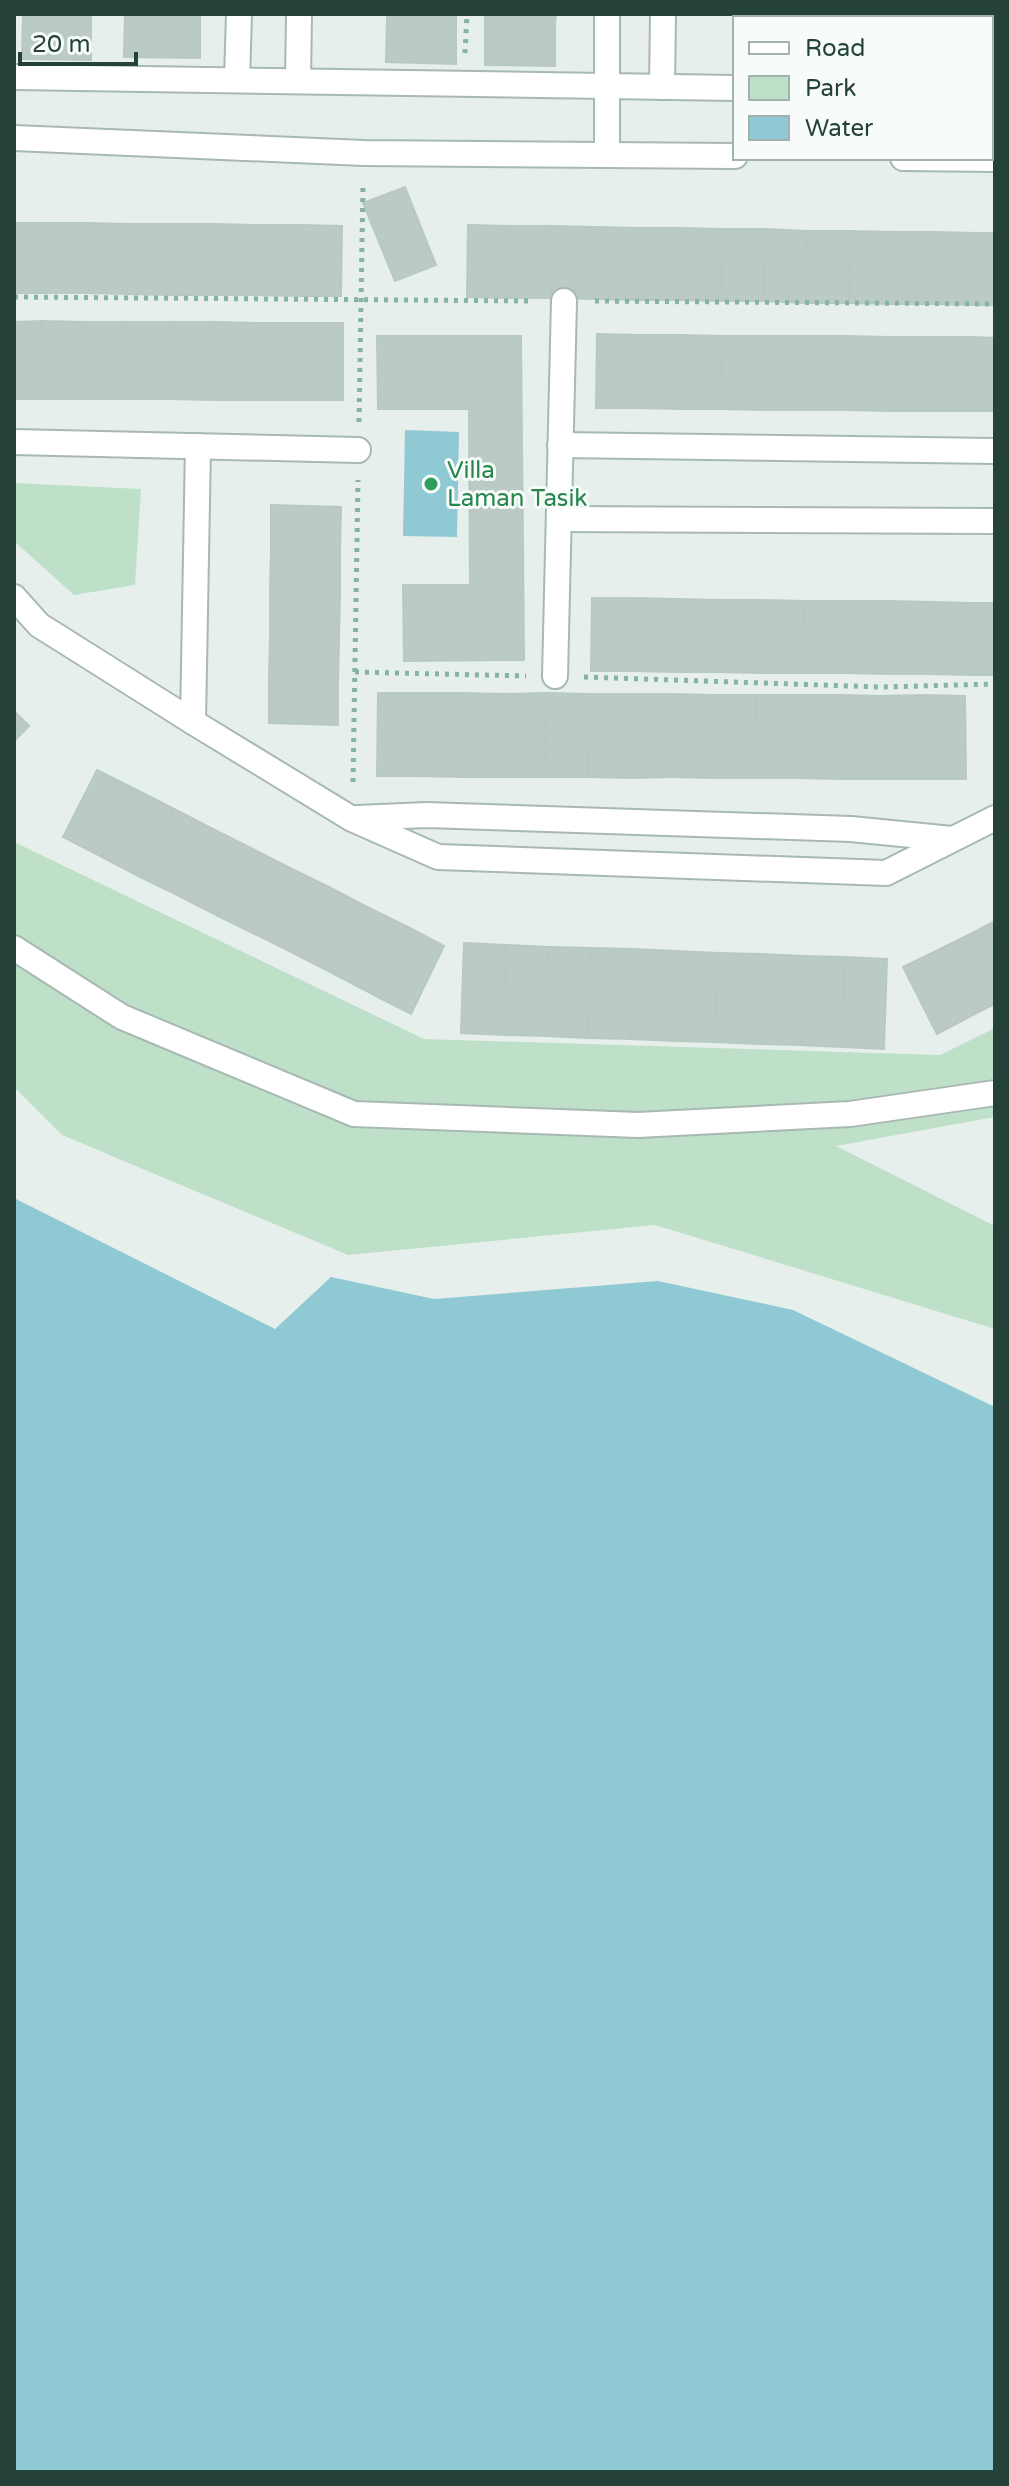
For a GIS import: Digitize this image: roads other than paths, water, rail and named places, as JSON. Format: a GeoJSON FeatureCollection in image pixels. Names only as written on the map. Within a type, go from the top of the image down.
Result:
{"type":"FeatureCollection","features":[{"type":"Feature","properties":{"kind":"street"},"geometry":{"type":"LineString","coordinates":[[237,80],[239,14]]}},
{"type":"Feature","properties":{"kind":"street"},"geometry":{"type":"LineString","coordinates":[[298,81],[299,14]]}},
{"type":"Feature","properties":{"kind":"street"},"geometry":{"type":"LineString","coordinates":[[607,14],[607,155]]}},
{"type":"Feature","properties":{"kind":"street"},"geometry":{"type":"LineString","coordinates":[[662,87],[663,14]]}},
{"type":"Feature","properties":{"kind":"street"},"geometry":{"type":"LineString","coordinates":[[14,77],[464,81],[733,88]]}},
{"type":"Feature","properties":{"kind":"street"},"geometry":{"type":"LineString","coordinates":[[14,138],[364,153],[733,156]]}},
{"type":"Feature","properties":{"kind":"street"},"geometry":{"type":"LineString","coordinates":[[555,676],[564,301]]}},
{"type":"Feature","properties":{"kind":"street"},"geometry":{"type":"LineString","coordinates":[[14,442],[358,450]]}},
{"type":"Feature","properties":{"kind":"street"},"geometry":{"type":"LineString","coordinates":[[560,445],[995,451]]}},
{"type":"Feature","properties":{"kind":"street"},"geometry":{"type":"LineString","coordinates":[[193,722],[198,446]]}},
{"type":"Feature","properties":{"kind":"street"},"geometry":{"type":"LineString","coordinates":[[559,519],[995,521]]}},
{"type":"Feature","properties":{"kind":"street"},"geometry":{"type":"LineString","coordinates":[[14,597],[39,625],[193,722],[352,819],[438,857],[886,873],[995,818]]}},
{"type":"Feature","properties":{"kind":"street"},"geometry":{"type":"LineString","coordinates":[[352,819],[426,815],[851,829],[952,839]]}},
{"type":"Feature","properties":{"kind":"street"},"geometry":{"type":"LineString","coordinates":[[14,948],[122,1017],[354,1114],[638,1125],[850,1114],[995,1093]]}},
{"type":"Feature","properties":{"kind":"water","name":"Villa Laman Tasik"},"geometry":{"type":"Polygon","coordinates":[[[405,430],[459,432],[457,537],[403,536],[405,430]]]}},
{"type":"Feature","properties":{"kind":"water"},"geometry":{"type":"Polygon","coordinates":[[[14,1198],[275,1329],[331,1277],[434,1299],[658,1281],[793,1310],[995,1407],[995,2472],[14,2472],[14,1198]]]}},
{"type":"Feature","properties":{"kind":"place","name":"Villa Laman Tasik"},"geometry":{"type":"Point","coordinates":[431,484]}}]}
